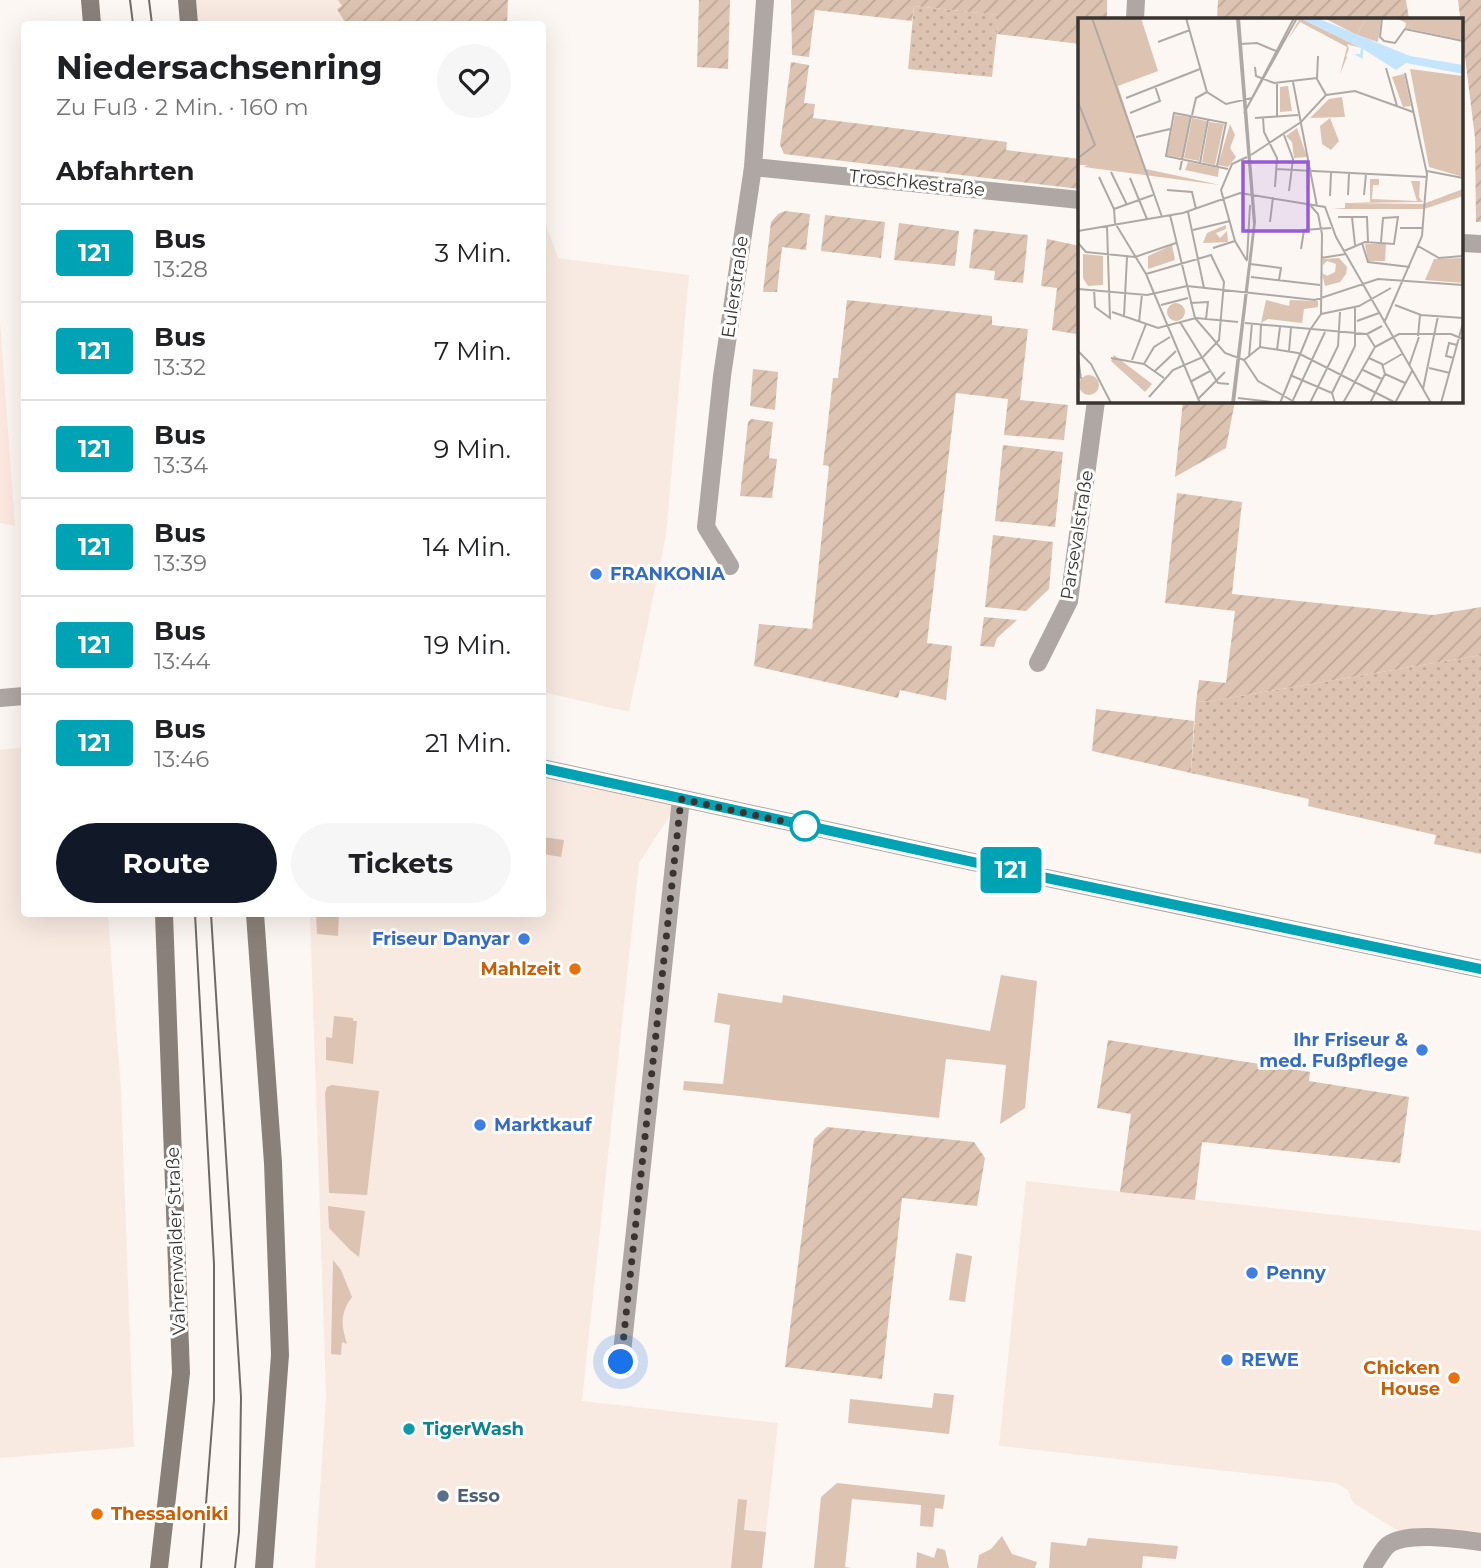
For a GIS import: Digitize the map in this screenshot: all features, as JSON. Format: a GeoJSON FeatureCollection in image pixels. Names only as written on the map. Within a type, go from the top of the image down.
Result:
{"type":"FeatureCollection","features":[{"type":"Feature","properties":{"kind":"main road"},"geometry":{"type":"LineString","coordinates":[[90,0],[92,21]]}},
{"type":"Feature","properties":{"kind":"main road"},"geometry":{"type":"LineString","coordinates":[[187,0],[189,21]]}},
{"type":"Feature","properties":{"kind":"main road","name":"Vahrenwalder Straße"},"geometry":{"type":"LineString","coordinates":[[159,1568],[181,1373],[164,917]]}},
{"type":"Feature","properties":{"kind":"main road"},"geometry":{"type":"LineString","coordinates":[[256,917],[273,1163],[280,1355],[264,1568]]}},
{"type":"Feature","properties":{"kind":"street","name":"Eulerstraße"},"geometry":{"type":"LineString","coordinates":[[730,566],[706,527],[722,376],[753,167],[765,0]]}},
{"type":"Feature","properties":{"kind":"street"},"geometry":{"type":"LineString","coordinates":[[1135,18],[1136,0]]}},
{"type":"Feature","properties":{"kind":"street","name":"Troschkestraße"},"geometry":{"type":"LineString","coordinates":[[753,167],[1078,200]]}},
{"type":"Feature","properties":{"kind":"street","name":"Parsevalstraße"},"geometry":{"type":"LineString","coordinates":[[1038,663],[1069,601],[1096,402]]}},
{"type":"Feature","properties":{"kind":"street"},"geometry":{"type":"LineString","coordinates":[[0,698],[21,696]]}},
{"type":"Feature","properties":{"kind":"street"},"geometry":{"type":"LineString","coordinates":[[546,769],[1481,969]]}},
{"type":"Feature","properties":{"kind":"street"},"geometry":{"type":"LineString","coordinates":[[621,1362],[681,799]]}},
{"type":"Feature","properties":{"kind":"street"},"geometry":{"type":"LineString","coordinates":[[1372,1568],[1388,1545],[1410,1538],[1432,1537],[1481,1542]]}},
{"type":"Feature","properties":{"kind":"shaded area"},"geometry":{"type":"Polygon","coordinates":[[[187,0],[445,0],[456,21],[189,21],[187,0]]]}},
{"type":"Feature","properties":{"kind":"shaded area"},"geometry":{"type":"Polygon","coordinates":[[[338,0],[508,0],[507,21],[344,21],[337,9],[342,6],[338,0]]]}},
{"type":"Feature","properties":{"kind":"shaded area"},"geometry":{"type":"Polygon","coordinates":[[[699,0],[730,0],[728,69],[697,67],[699,0]]]}},
{"type":"Feature","properties":{"kind":"shaded area"},"geometry":{"type":"Polygon","coordinates":[[[791,0],[1107,0],[1107,18],[1078,18],[1078,44],[997,34],[998,15],[914,6],[912,21],[815,10],[809,57],[792,55],[791,0]]]}},
{"type":"Feature","properties":{"kind":"shaded area"},"geometry":{"type":"Polygon","coordinates":[[[1218,0],[1406,0],[1409,18],[1217,18],[1218,0]]]}},
{"type":"Feature","properties":{"kind":"shaded area"},"geometry":{"type":"Polygon","coordinates":[[[1458,0],[1481,0],[1481,222],[1476,222],[1475,138],[1464,49],[1464,18],[1460,18],[1458,0]]]}},
{"type":"Feature","properties":{"kind":"shaded area"},"geometry":{"type":"Polygon","coordinates":[[[914,6],[999,15],[992,77],[908,69],[914,6]]]}},
{"type":"Feature","properties":{"kind":"shaded area"},"geometry":{"type":"Polygon","coordinates":[[[791,62],[809,65],[804,103],[815,104],[813,118],[1007,142],[1006,150],[1078,159],[1078,189],[784,154],[780,145],[791,62]]]}},
{"type":"Feature","properties":{"kind":"shaded area"},"geometry":{"type":"Polygon","coordinates":[[[785,211],[810,214],[806,250],[782,247],[777,292],[763,292],[771,222],[785,211]]]}},
{"type":"Feature","properties":{"kind":"shaded area"},"geometry":{"type":"Polygon","coordinates":[[[825,215],[885,222],[881,258],[821,251],[825,215]]]}},
{"type":"Feature","properties":{"kind":"shaded area"},"geometry":{"type":"Polygon","coordinates":[[[899,223],[959,231],[955,266],[894,260],[899,223]]]}},
{"type":"Feature","properties":{"kind":"shaded area"},"geometry":{"type":"Polygon","coordinates":[[[546,224],[558,258],[689,275],[666,536],[629,712],[546,693],[546,224]]]}},
{"type":"Feature","properties":{"kind":"shaded area"},"geometry":{"type":"Polygon","coordinates":[[[974,229],[1028,235],[1023,283],[994,280],[995,271],[969,268],[974,229]]]}},
{"type":"Feature","properties":{"kind":"shaded area"},"geometry":{"type":"Polygon","coordinates":[[[1047,239],[1078,246],[1076,334],[1052,330],[1057,288],[1041,286],[1047,239]]]}},
{"type":"Feature","properties":{"kind":"shaded area"},"geometry":{"type":"Polygon","coordinates":[[[847,300],[992,316],[992,325],[1028,329],[1020,400],[1068,405],[1064,440],[1004,435],[1008,399],[956,393],[927,643],[952,646],[946,700],[900,690],[898,698],[754,666],[759,624],[812,629],[829,466],[823,465],[833,378],[838,378],[847,300]]]}},
{"type":"Feature","properties":{"kind":"shaded area"},"geometry":{"type":"Polygon","coordinates":[[[0,321],[15,526],[0,523],[0,321]]]}},
{"type":"Feature","properties":{"kind":"shaded area"},"geometry":{"type":"Polygon","coordinates":[[[753,369],[778,372],[775,410],[750,406],[753,369]]]}},
{"type":"Feature","properties":{"kind":"shaded area"},"geometry":{"type":"Polygon","coordinates":[[[1183,402],[1235,402],[1226,448],[1175,477],[1183,402]]]}},
{"type":"Feature","properties":{"kind":"shaded area"},"geometry":{"type":"Polygon","coordinates":[[[751,419],[773,422],[769,458],[777,459],[772,498],[740,496],[748,422],[751,419]]]}},
{"type":"Feature","properties":{"kind":"shaded area"},"geometry":{"type":"Polygon","coordinates":[[[1003,445],[1063,452],[1055,527],[995,521],[1003,445]]]}},
{"type":"Feature","properties":{"kind":"shaded area"},"geometry":{"type":"Polygon","coordinates":[[[1177,493],[1242,502],[1232,594],[1433,615],[1481,607],[1481,655],[1196,702],[1199,680],[1226,683],[1235,611],[1165,603],[1177,493]]]}},
{"type":"Feature","properties":{"kind":"shaded area"},"geometry":{"type":"Polygon","coordinates":[[[993,535],[1053,542],[1049,589],[1026,611],[985,607],[993,535]]]}},
{"type":"Feature","properties":{"kind":"shaded area"},"geometry":{"type":"Polygon","coordinates":[[[984,617],[1017,620],[997,638],[994,647],[980,646],[984,617]]]}},
{"type":"Feature","properties":{"kind":"shaded area"},"geometry":{"type":"Polygon","coordinates":[[[1481,655],[1481,854],[1434,844],[1436,835],[1308,806],[1309,799],[1191,773],[1196,702],[1481,655]]]}},
{"type":"Feature","properties":{"kind":"shaded area"},"geometry":{"type":"Polygon","coordinates":[[[1096,709],[1194,721],[1191,773],[1092,751],[1096,709]]]}},
{"type":"Feature","properties":{"kind":"shaded area"},"geometry":{"type":"Polygon","coordinates":[[[21,747],[21,917],[108,917],[121,1090],[134,1447],[0,1458],[0,750],[21,747]]]}},
{"type":"Feature","properties":{"kind":"shaded area"},"geometry":{"type":"Polygon","coordinates":[[[546,769],[681,799],[639,863],[582,1401],[778,1423],[762,1568],[315,1568],[326,1396],[310,917],[546,917],[546,769]]]}},
{"type":"Feature","properties":{"kind":"shaded area"},"geometry":{"type":"Polygon","coordinates":[[[546,838],[564,840],[561,857],[546,854],[546,838]]]}},
{"type":"Feature","properties":{"kind":"shaded area"},"geometry":{"type":"Polygon","coordinates":[[[316,917],[339,917],[338,936],[317,934],[316,917]]]}},
{"type":"Feature","properties":{"kind":"shaded area"},"geometry":{"type":"Polygon","coordinates":[[[1001,975],[1037,981],[1025,1108],[1000,1124],[1006,1065],[946,1059],[939,1118],[683,1090],[684,1081],[723,1084],[730,1025],[714,1022],[718,993],[782,1003],[783,995],[990,1031],[1001,975]]]}},
{"type":"Feature","properties":{"kind":"shaded area"},"geometry":{"type":"Polygon","coordinates":[[[334,1016],[357,1021],[353,1064],[326,1060],[326,1037],[332,1038],[334,1016]]]}},
{"type":"Feature","properties":{"kind":"shaded area"},"geometry":{"type":"Polygon","coordinates":[[[1108,1040],[1310,1072],[1309,1081],[1409,1097],[1400,1163],[1202,1142],[1195,1200],[1120,1192],[1131,1114],[1097,1108],[1108,1040]]]}},
{"type":"Feature","properties":{"kind":"shaded area"},"geometry":{"type":"Polygon","coordinates":[[[332,1085],[379,1091],[367,1195],[329,1193],[325,1093],[327,1087],[332,1085]]]}},
{"type":"Feature","properties":{"kind":"shaded area"},"geometry":{"type":"Polygon","coordinates":[[[827,1127],[974,1142],[985,1158],[977,1206],[902,1198],[882,1379],[785,1367],[814,1139],[827,1127]]]}},
{"type":"Feature","properties":{"kind":"shaded area"},"geometry":{"type":"Polygon","coordinates":[[[1026,1181],[1481,1231],[1481,1542],[1410,1538],[1353,1503],[1348,1490],[1336,1483],[999,1446],[1026,1181]]]}},
{"type":"Feature","properties":{"kind":"shaded area"},"geometry":{"type":"Polygon","coordinates":[[[328,1206],[365,1211],[359,1257],[329,1228],[328,1206]]]}},
{"type":"Feature","properties":{"kind":"shaded area"},"geometry":{"type":"Polygon","coordinates":[[[956,1253],[972,1256],[965,1302],[949,1300],[956,1253]]]}},
{"type":"Feature","properties":{"kind":"shaded area"},"geometry":{"type":"Polygon","coordinates":[[[333,1260],[341,1270],[352,1297],[344,1314],[347,1344],[342,1342],[341,1355],[331,1354],[333,1260]]]}},
{"type":"Feature","properties":{"kind":"shaded area"},"geometry":{"type":"Polygon","coordinates":[[[934,1393],[954,1395],[949,1434],[848,1423],[850,1399],[932,1408],[934,1393]]]}},
{"type":"Feature","properties":{"kind":"shaded area"},"geometry":{"type":"Polygon","coordinates":[[[837,1483],[945,1495],[943,1509],[935,1508],[933,1527],[920,1526],[921,1505],[852,1499],[845,1567],[851,1568],[814,1568],[821,1497],[837,1483]]]}},
{"type":"Feature","properties":{"kind":"shaded area"},"geometry":{"type":"Polygon","coordinates":[[[738,1499],[747,1500],[744,1530],[766,1532],[762,1568],[731,1568],[738,1499]]]}},
{"type":"Feature","properties":{"kind":"shaded area"},"geometry":{"type":"Polygon","coordinates":[[[1002,1536],[1012,1554],[1037,1562],[1035,1568],[977,1568],[979,1555],[991,1549],[1002,1536]]]}},
{"type":"Feature","properties":{"kind":"shaded area"},"geometry":{"type":"Polygon","coordinates":[[[1088,1538],[1178,1546],[1176,1559],[1143,1556],[1142,1568],[1049,1568],[1051,1542],[1086,1546],[1088,1538]]]}},
{"type":"Feature","properties":{"kind":"shaded area"},"geometry":{"type":"Polygon","coordinates":[[[937,1548],[945,1550],[949,1568],[916,1568],[917,1552],[934,1558],[937,1548]]]}},
{"type":"Feature","properties":{"kind":"tram line"},"geometry":{"type":"LineString","coordinates":[[130,0],[133,21]]}},
{"type":"Feature","properties":{"kind":"tram line"},"geometry":{"type":"LineString","coordinates":[[149,0],[152,21]]}},
{"type":"Feature","properties":{"kind":"tram line"},"geometry":{"type":"LineString","coordinates":[[195,917],[214,1264],[214,1400],[201,1568]]}},
{"type":"Feature","properties":{"kind":"tram line"},"geometry":{"type":"LineString","coordinates":[[211,917],[241,1397],[239,1532],[235,1568]]}},
{"type":"Feature","properties":{"kind":"bus line","name":"121"},"geometry":{"type":"LineString","coordinates":[[546,769],[1481,969]]}},
{"type":"Feature","properties":{"kind":"place","name":"FRANKONIA"},"geometry":{"type":"Point","coordinates":[596,574]}},
{"type":"Feature","properties":{"kind":"place","name":"Friseur Danyar"},"geometry":{"type":"Point","coordinates":[524,939]}},
{"type":"Feature","properties":{"kind":"place","name":"Mahlzeit"},"geometry":{"type":"Point","coordinates":[575,969]}},
{"type":"Feature","properties":{"kind":"place","name":"Ihr Friseur & med. Fußpflege"},"geometry":{"type":"Point","coordinates":[1422,1050]}},
{"type":"Feature","properties":{"kind":"place","name":"Marktkauf"},"geometry":{"type":"Point","coordinates":[480,1125]}},
{"type":"Feature","properties":{"kind":"place","name":"Penny"},"geometry":{"type":"Point","coordinates":[1252,1273]}},
{"type":"Feature","properties":{"kind":"place","name":"REWE"},"geometry":{"type":"Point","coordinates":[1227,1360]}},
{"type":"Feature","properties":{"kind":"place","name":"Chicken House"},"geometry":{"type":"Point","coordinates":[1454,1378]}},
{"type":"Feature","properties":{"kind":"place","name":"TigerWash"},"geometry":{"type":"Point","coordinates":[409,1429]}},
{"type":"Feature","properties":{"kind":"place","name":"Esso"},"geometry":{"type":"Point","coordinates":[443,1496]}},
{"type":"Feature","properties":{"kind":"place","name":"Thessaloniki"},"geometry":{"type":"Point","coordinates":[97,1514]}},
{"type":"Feature","properties":{"kind":"route"},"geometry":{"type":"LineString","coordinates":[[621,1362],[681,799],[805,826]]}}]}
